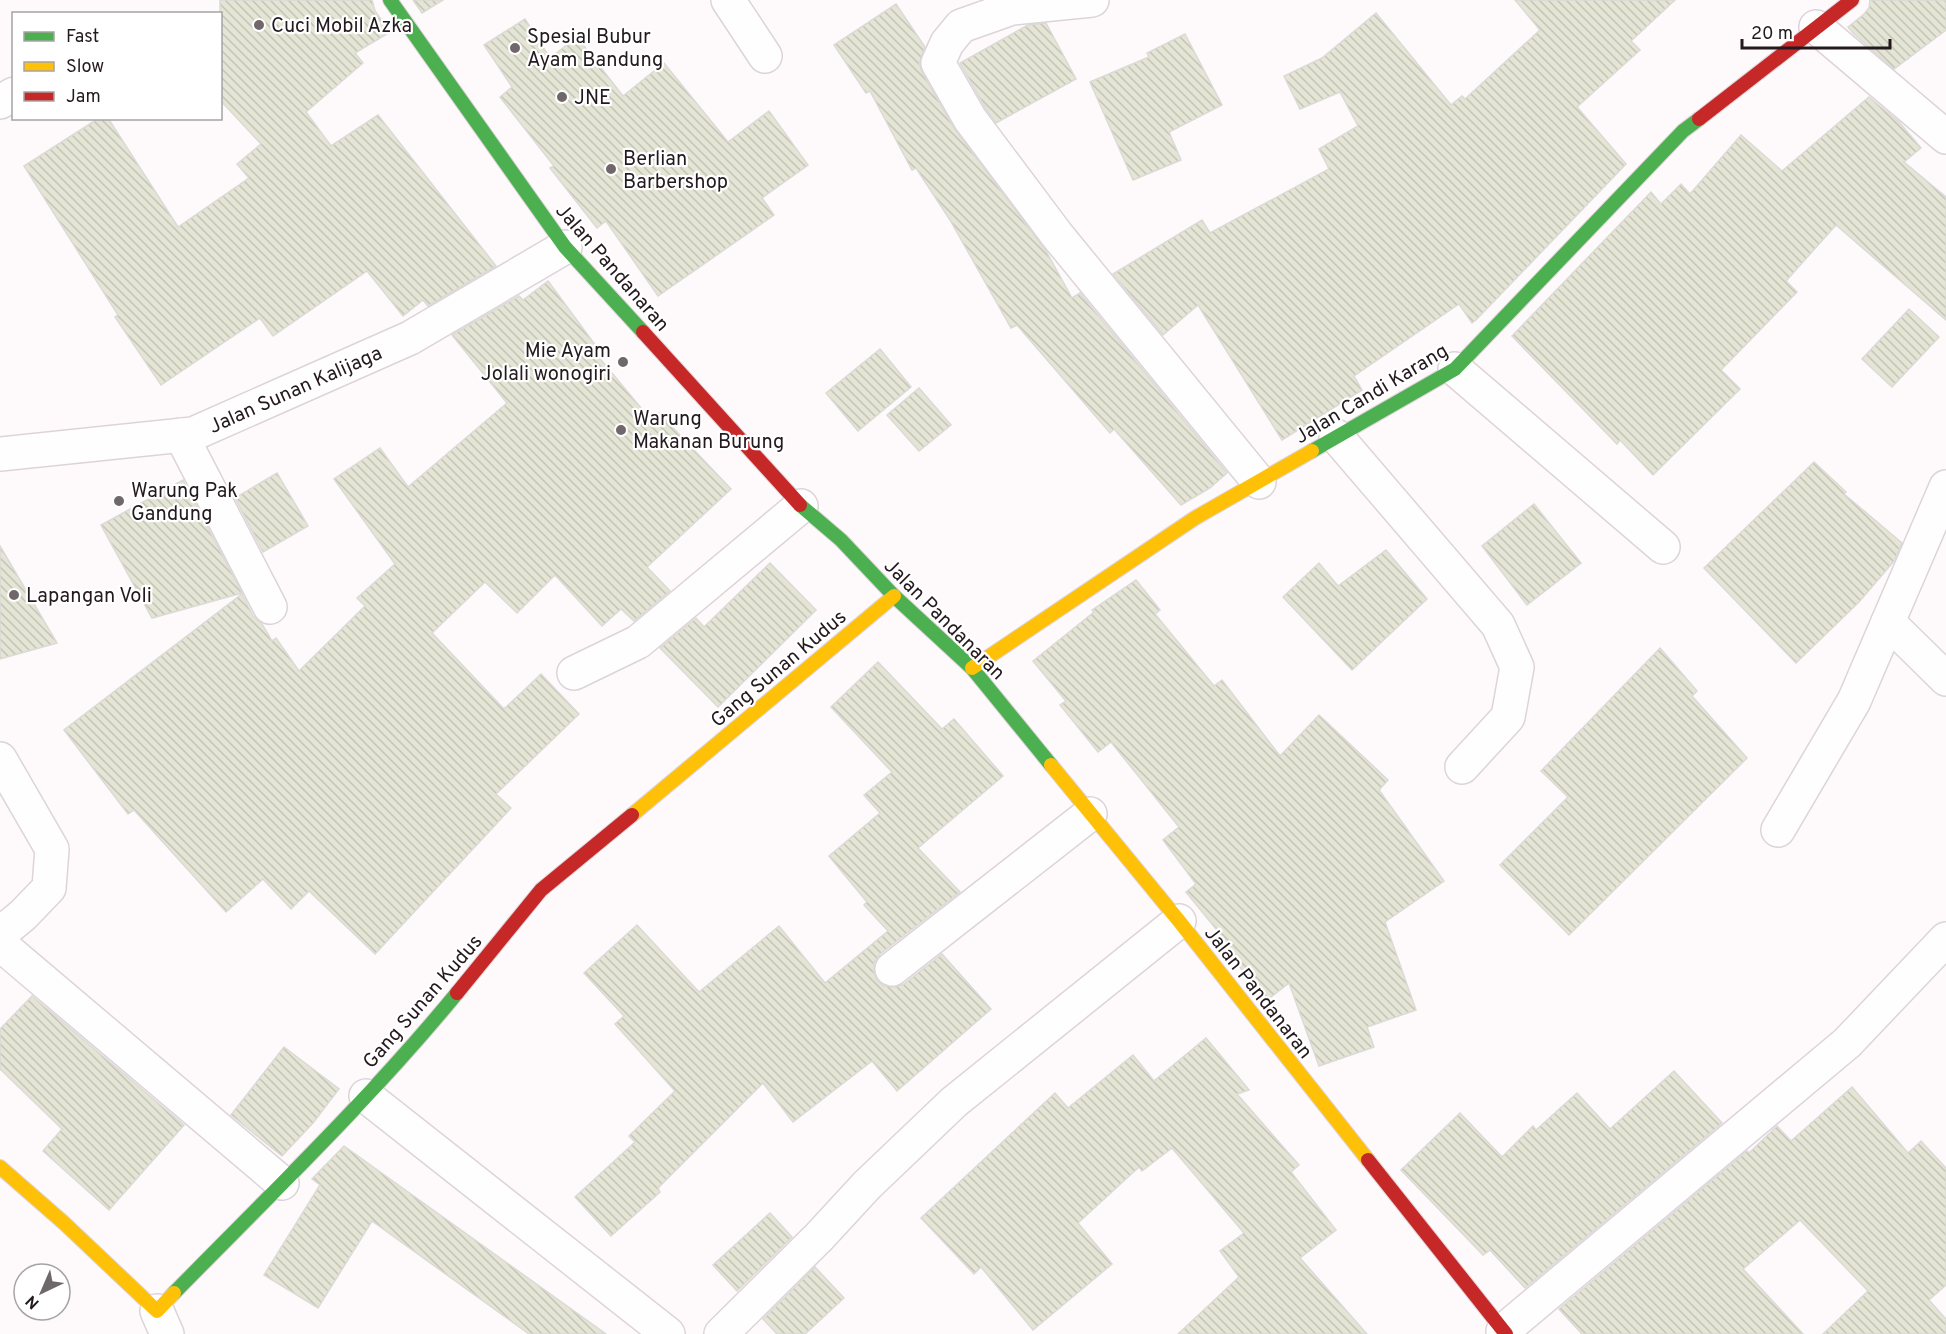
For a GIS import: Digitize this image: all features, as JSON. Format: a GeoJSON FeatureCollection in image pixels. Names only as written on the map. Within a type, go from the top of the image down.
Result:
{"type":"FeatureCollection","features":[{"type":"Feature","properties":{"kind":"street","name":"Jalan Pandanaran"},"geometry":{"type":"LineString","coordinates":[[390,0],[565,247],[801,506],[841,540],[894,596],[972,668],[1179,921],[1505,1332]]}},
{"type":"Feature","properties":{"kind":"street"},"geometry":{"type":"LineString","coordinates":[[728,0],[765,56]]}},
{"type":"Feature","properties":{"kind":"street"},"geometry":{"type":"LineString","coordinates":[[1092,0],[1012,8],[961,26],[947,43],[938,63],[969,118],[1057,235],[1259,482]]}},
{"type":"Feature","properties":{"kind":"street","name":"Jalan Candi Karang"},"geometry":{"type":"LineString","coordinates":[[972,668],[1195,518],[1455,369],[1683,131],[1852,0]]}},
{"type":"Feature","properties":{"kind":"street"},"geometry":{"type":"LineString","coordinates":[[1816,27],[1946,137]]}},
{"type":"Feature","properties":{"kind":"street","name":"Jalan Sunan Kalijaga"},"geometry":{"type":"LineString","coordinates":[[0,454],[193,434],[410,338],[565,247]]}},
{"type":"Feature","properties":{"kind":"street"},"geometry":{"type":"LineString","coordinates":[[1455,369],[1663,547]]}},
{"type":"Feature","properties":{"kind":"street"},"geometry":{"type":"LineString","coordinates":[[181,435],[270,607]]}},
{"type":"Feature","properties":{"kind":"street"},"geometry":{"type":"LineString","coordinates":[[1336,436],[1498,625],[1517,667],[1508,717],[1462,767]]}},
{"type":"Feature","properties":{"kind":"street"},"geometry":{"type":"LineString","coordinates":[[1778,830],[1854,701],[1946,487]]}},
{"type":"Feature","properties":{"kind":"street"},"geometry":{"type":"LineString","coordinates":[[574,673],[638,642],[801,506]]}},
{"type":"Feature","properties":{"kind":"street","name":"Gang Sunan Kudus"},"geometry":{"type":"LineString","coordinates":[[0,1167],[64,1223],[162,1322],[282,1183],[429,1028],[541,890],[894,596]]}},
{"type":"Feature","properties":{"kind":"street"},"geometry":{"type":"LineString","coordinates":[[1888,622],[1946,679]]}},
{"type":"Feature","properties":{"kind":"street"},"geometry":{"type":"LineString","coordinates":[[0,759],[52,849],[49,888],[23,915],[0,934]]}},
{"type":"Feature","properties":{"kind":"street"},"geometry":{"type":"LineString","coordinates":[[892,969],[1090,814]]}},
{"type":"Feature","properties":{"kind":"street"},"geometry":{"type":"LineString","coordinates":[[721,1334],[819,1237],[867,1185],[954,1102],[1179,921]]}},
{"type":"Feature","properties":{"kind":"street"},"geometry":{"type":"LineString","coordinates":[[1505,1332],[1847,1043],[1946,939]]}},
{"type":"Feature","properties":{"kind":"street"},"geometry":{"type":"LineString","coordinates":[[0,944],[282,1183]]}},
{"type":"Feature","properties":{"kind":"street"},"geometry":{"type":"LineString","coordinates":[[366,1096],[668,1334]]}},
{"type":"Feature","properties":{"kind":"building"},"geometry":{"type":"Polygon","coordinates":[[[220,0],[372,0],[375,11],[390,32],[355,53],[363,63],[306,112],[331,146],[378,115],[496,266],[428,306],[423,300],[403,316],[367,271],[273,336],[260,318],[161,385],[115,317],[118,315],[24,166],[96,120],[109,120],[178,227],[249,178],[237,164],[261,144],[222,102],[222,12],[220,12],[220,0]]]}},
{"type":"Feature","properties":{"kind":"building"},"geometry":{"type":"Polygon","coordinates":[[[413,0],[443,0],[422,13],[413,0]]]}},
{"type":"Feature","properties":{"kind":"building"},"geometry":{"type":"Polygon","coordinates":[[[1515,0],[1675,0],[1631,41],[1640,50],[1577,107],[1626,164],[1476,320],[1472,323],[1459,304],[1354,376],[1362,390],[1282,440],[1198,305],[1163,335],[1113,274],[1202,220],[1210,233],[1329,169],[1319,149],[1358,126],[1340,92],[1300,109],[1284,76],[1322,58],[1376,13],[1451,105],[1462,96],[1465,99],[1540,30],[1515,0]]]}},
{"type":"Feature","properties":{"kind":"building"},"geometry":{"type":"Polygon","coordinates":[[[1870,0],[1946,0],[1946,30],[1894,69],[1848,27],[1869,8],[1870,0]]]}},
{"type":"Feature","properties":{"kind":"building"},"geometry":{"type":"Polygon","coordinates":[[[896,4],[925,47],[919,63],[922,72],[954,128],[1046,251],[1072,298],[1080,293],[1227,473],[1210,488],[1181,505],[1114,429],[1110,433],[1017,325],[1011,328],[950,220],[916,168],[912,170],[870,91],[866,93],[834,45],[896,4]]]}},
{"type":"Feature","properties":{"kind":"building"},"geometry":{"type":"Polygon","coordinates":[[[525,19],[550,58],[577,37],[623,96],[664,63],[728,142],[769,111],[808,165],[762,198],[774,215],[658,296],[606,221],[597,228],[550,168],[554,166],[500,97],[512,87],[484,45],[525,19]]]}},
{"type":"Feature","properties":{"kind":"building"},"geometry":{"type":"Polygon","coordinates":[[[1046,23],[1076,79],[996,123],[960,63],[1028,25],[1046,23]]]}},
{"type":"Feature","properties":{"kind":"building"},"geometry":{"type":"Polygon","coordinates":[[[1185,34],[1222,105],[1169,132],[1181,160],[1133,180],[1090,82],[1149,57],[1147,53],[1185,34]]]}},
{"type":"Feature","properties":{"kind":"building"},"geometry":{"type":"Polygon","coordinates":[[[1869,97],[1899,122],[1921,148],[1904,162],[1946,197],[1946,320],[1836,225],[1786,281],[1797,292],[1721,370],[1740,389],[1653,475],[1620,440],[1617,444],[1512,336],[1651,192],[1661,204],[1681,184],[1690,194],[1741,135],[1782,171],[1869,97]]]}},
{"type":"Feature","properties":{"kind":"building"},"geometry":{"type":"Polygon","coordinates":[[[548,281],[596,346],[592,349],[651,420],[659,413],[731,489],[647,567],[670,591],[634,621],[621,609],[602,626],[555,575],[517,613],[485,582],[432,633],[504,709],[541,674],[579,714],[496,794],[511,808],[375,954],[309,891],[291,909],[263,879],[226,912],[134,810],[128,814],[64,730],[242,594],[253,616],[262,624],[272,641],[276,638],[299,671],[365,606],[357,598],[395,564],[334,479],[380,448],[408,487],[507,403],[452,335],[519,296],[523,300],[548,281]]]}},
{"type":"Feature","properties":{"kind":"building"},"geometry":{"type":"Polygon","coordinates":[[[1909,309],[1939,337],[1892,387],[1862,359],[1909,309]]]}},
{"type":"Feature","properties":{"kind":"building"},"geometry":{"type":"Polygon","coordinates":[[[880,349],[911,387],[858,431],[826,393],[880,349]]]}},
{"type":"Feature","properties":{"kind":"building"},"geometry":{"type":"Polygon","coordinates":[[[919,388],[951,425],[919,451],[887,415],[919,388]]]}},
{"type":"Feature","properties":{"kind":"building"},"geometry":{"type":"Polygon","coordinates":[[[1814,462],[1846,492],[1844,494],[1902,543],[1894,561],[1859,602],[1796,663],[1704,568],[1814,462]]]}},
{"type":"Feature","properties":{"kind":"building"},"geometry":{"type":"Polygon","coordinates":[[[277,473],[308,526],[263,552],[235,498],[277,473]]]}},
{"type":"Feature","properties":{"kind":"building"},"geometry":{"type":"Polygon","coordinates":[[[183,480],[242,593],[152,618],[101,525],[183,480]]]}},
{"type":"Feature","properties":{"kind":"building"},"geometry":{"type":"Polygon","coordinates":[[[1534,504],[1581,563],[1527,605],[1482,546],[1534,504]]]}},
{"type":"Feature","properties":{"kind":"building","name":"Lapangan Voli"},"geometry":{"type":"Polygon","coordinates":[[[0,546],[57,643],[0,659],[0,546]]]}},
{"type":"Feature","properties":{"kind":"building"},"geometry":{"type":"Polygon","coordinates":[[[1386,550],[1427,599],[1352,670],[1283,597],[1319,563],[1338,586],[1386,550]]]}},
{"type":"Feature","properties":{"kind":"building"},"geometry":{"type":"Polygon","coordinates":[[[770,563],[816,610],[718,707],[660,648],[696,618],[704,627],[770,563]]]}},
{"type":"Feature","properties":{"kind":"building"},"geometry":{"type":"Polygon","coordinates":[[[1136,580],[1160,610],[1155,614],[1214,686],[1222,680],[1280,756],[1319,715],[1388,780],[1379,790],[1444,881],[1385,922],[1416,1010],[1367,1027],[1374,1047],[1319,1066],[1289,983],[1266,1001],[1221,943],[1225,940],[1186,892],[1196,884],[1163,840],[1179,827],[1111,742],[1098,752],[1060,705],[1066,701],[1033,661],[1094,612],[1092,610],[1136,580]]]}},
{"type":"Feature","properties":{"kind":"building"},"geometry":{"type":"Polygon","coordinates":[[[1660,648],[1697,691],[1692,696],[1747,758],[1569,935],[1500,865],[1568,797],[1541,771],[1660,648]]]}},
{"type":"Feature","properties":{"kind":"building"},"geometry":{"type":"Polygon","coordinates":[[[878,662],[942,729],[954,719],[1003,776],[918,848],[960,892],[880,954],[874,963],[874,972],[877,980],[884,986],[895,987],[904,984],[942,954],[991,1009],[897,1091],[872,1061],[793,1122],[763,1083],[658,1188],[660,1192],[611,1236],[575,1197],[635,1142],[629,1136],[675,1091],[615,1024],[624,1016],[584,973],[637,925],[699,992],[779,926],[825,983],[888,931],[864,905],[867,902],[829,856],[880,813],[864,795],[892,772],[831,707],[878,662]]]}},
{"type":"Feature","properties":{"kind":"building"},"geometry":{"type":"Polygon","coordinates":[[[32,996],[184,1125],[109,1210],[43,1151],[62,1129],[0,1069],[0,1029],[32,996]]]}},
{"type":"Feature","properties":{"kind":"building"},"geometry":{"type":"Polygon","coordinates":[[[1206,1038],[1249,1090],[1237,1094],[1299,1165],[1291,1172],[1336,1230],[1300,1258],[1367,1334],[1178,1334],[1239,1277],[1220,1251],[1244,1233],[1172,1148],[1142,1171],[1139,1167],[1078,1223],[1112,1264],[1033,1330],[981,1267],[974,1274],[921,1218],[1055,1093],[1068,1108],[1133,1055],[1154,1081],[1206,1038]]]}},
{"type":"Feature","properties":{"kind":"building"},"geometry":{"type":"Polygon","coordinates":[[[284,1047],[339,1089],[313,1123],[282,1156],[231,1115],[284,1047]]]}},
{"type":"Feature","properties":{"kind":"building"},"geometry":{"type":"Polygon","coordinates":[[[1674,1071],[1722,1123],[1525,1288],[1490,1250],[1483,1255],[1401,1170],[1460,1113],[1502,1157],[1533,1126],[1536,1130],[1577,1093],[1610,1129],[1674,1071]]]}},
{"type":"Feature","properties":{"kind":"building"},"geometry":{"type":"Polygon","coordinates":[[[1852,1087],[1908,1153],[1921,1141],[1946,1168],[1946,1285],[1929,1300],[1946,1319],[1946,1334],[1823,1334],[1868,1291],[1800,1220],[1743,1269],[1803,1334],[1582,1334],[1559,1309],[1747,1151],[1749,1153],[1777,1126],[1791,1141],[1852,1087]]]}},
{"type":"Feature","properties":{"kind":"building"},"geometry":{"type":"Polygon","coordinates":[[[344,1146],[606,1334],[529,1334],[372,1221],[318,1308],[264,1275],[320,1185],[312,1179],[344,1146]]]}},
{"type":"Feature","properties":{"kind":"building"},"geometry":{"type":"Polygon","coordinates":[[[770,1213],[792,1237],[737,1291],[713,1265],[770,1213]]]}},
{"type":"Feature","properties":{"kind":"building"},"geometry":{"type":"Polygon","coordinates":[[[815,1267],[844,1298],[805,1334],[777,1334],[763,1319],[815,1267]]]}},
{"type":"Feature","properties":{"kind":"traffic: fast"},"geometry":{"type":"LineString","coordinates":[[390,0],[565,247],[643,332]]}},
{"type":"Feature","properties":{"kind":"traffic: fast"},"geometry":{"type":"LineString","coordinates":[[1312,451],[1455,369],[1683,131],[1699,119]]}},
{"type":"Feature","properties":{"kind":"traffic: fast"},"geometry":{"type":"LineString","coordinates":[[800,505],[841,540],[894,596],[972,668],[1051,765]]}},
{"type":"Feature","properties":{"kind":"traffic: fast"},"geometry":{"type":"LineString","coordinates":[[174,1293],[355,1109],[457,993]]}},
{"type":"Feature","properties":{"kind":"traffic: slow"},"geometry":{"type":"LineString","coordinates":[[972,668],[1195,518],[1312,451]]}},
{"type":"Feature","properties":{"kind":"traffic: slow"},"geometry":{"type":"LineString","coordinates":[[632,815],[894,596]]}},
{"type":"Feature","properties":{"kind":"traffic: slow"},"geometry":{"type":"LineString","coordinates":[[1051,765],[1179,921],[1368,1160]]}},
{"type":"Feature","properties":{"kind":"traffic: slow"},"geometry":{"type":"LineString","coordinates":[[0,1167],[64,1223],[157,1311],[174,1293]]}},
{"type":"Feature","properties":{"kind":"traffic: jam"},"geometry":{"type":"LineString","coordinates":[[1699,119],[1852,0]]}},
{"type":"Feature","properties":{"kind":"traffic: jam"},"geometry":{"type":"LineString","coordinates":[[643,332],[800,505]]}},
{"type":"Feature","properties":{"kind":"traffic: jam"},"geometry":{"type":"LineString","coordinates":[[457,993],[541,890],[632,815]]}},
{"type":"Feature","properties":{"kind":"traffic: jam"},"geometry":{"type":"LineString","coordinates":[[1368,1160],[1506,1334]]}},
{"type":"Feature","properties":{"kind":"place","name":"Cuci Mobil Azka"},"geometry":{"type":"Point","coordinates":[259,25]}},
{"type":"Feature","properties":{"kind":"place","name":"Spesial Bubur Ayam Bandung"},"geometry":{"type":"Point","coordinates":[515,48]}},
{"type":"Feature","properties":{"kind":"place","name":"JNE"},"geometry":{"type":"Point","coordinates":[562,97]}},
{"type":"Feature","properties":{"kind":"place","name":"Berlian Barbershop"},"geometry":{"type":"Point","coordinates":[611,169]}},
{"type":"Feature","properties":{"kind":"place","name":"Mie Ayam Jolali wonogiri"},"geometry":{"type":"Point","coordinates":[623,362]}},
{"type":"Feature","properties":{"kind":"place","name":"Warung Makanan Burung"},"geometry":{"type":"Point","coordinates":[621,430]}},
{"type":"Feature","properties":{"kind":"place","name":"Warung Pak Gandung"},"geometry":{"type":"Point","coordinates":[119,501]}},
{"type":"Feature","properties":{"kind":"place","name":"Lapangan Voli"},"geometry":{"type":"Point","coordinates":[14,595]}}]}
